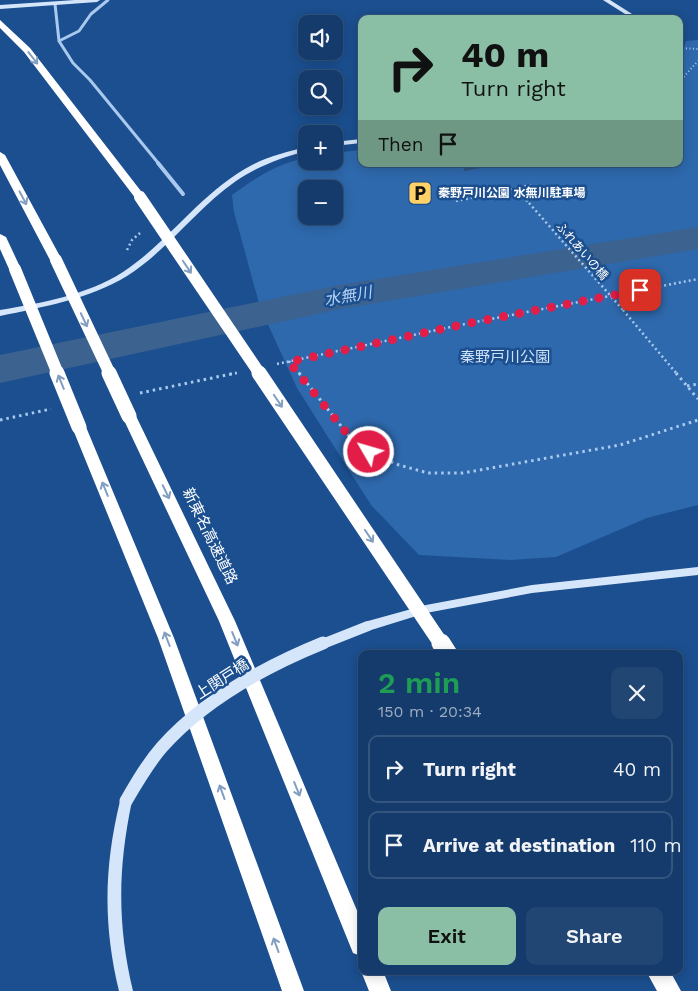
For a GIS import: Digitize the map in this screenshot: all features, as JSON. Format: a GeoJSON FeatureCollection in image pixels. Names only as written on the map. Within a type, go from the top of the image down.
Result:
{"type":"FeatureCollection","features":[{"type":"Feature","properties":{"kind":"highway"},"geometry":{"type":"LineString","coordinates":[[0,23],[27,50],[140,197],[445,650]]}},
{"type":"Feature","properties":{"kind":"highway","name":"新東名高速道路"},"geometry":{"type":"LineString","coordinates":[[0,155],[56,260],[227,621],[358,938]]}},
{"type":"Feature","properties":{"kind":"highway"},"geometry":{"type":"LineString","coordinates":[[0,237],[15,269],[166,638],[293,991]]}},
{"type":"Feature","properties":{"kind":"highway"},"geometry":{"type":"LineString","coordinates":[[374,975],[380,991]]}},
{"type":"Feature","properties":{"kind":"highway"},"geometry":{"type":"LineString","coordinates":[[660,975],[670,991]]}},
{"type":"Feature","properties":{"kind":"street"},"geometry":{"type":"LineString","coordinates":[[0,7],[36,2],[55,4],[97,0]]}},
{"type":"Feature","properties":{"kind":"street"},"geometry":{"type":"LineString","coordinates":[[58,41],[79,32],[83,21],[94,9],[108,0]]}},
{"type":"Feature","properties":{"kind":"street"},"geometry":{"type":"LineString","coordinates":[[606,0],[630,15]]}},
{"type":"Feature","properties":{"kind":"street"},"geometry":{"type":"LineString","coordinates":[[55,4],[58,41],[73,62],[90,80],[183,194]]}},
{"type":"Feature","properties":{"kind":"street"},"geometry":{"type":"LineString","coordinates":[[343,143],[358,141]]}},
{"type":"Feature","properties":{"kind":"street"},"geometry":{"type":"LineString","coordinates":[[0,313],[74,296],[112,280],[139,264],[230,180],[260,163],[298,150]]}},
{"type":"Feature","properties":{"kind":"street","name":"上関戸橋"},"geometry":{"type":"LineString","coordinates":[[126,991],[114,933],[113,881],[118,834],[126,801],[143,772],[163,746],[206,707],[244,682],[315,646],[368,626],[426,609],[532,589],[698,571]]}},
{"type":"Feature","properties":{"kind":"path"},"geometry":{"type":"LineString","coordinates":[[683,48],[698,49]]}},
{"type":"Feature","properties":{"kind":"path"},"geometry":{"type":"LineString","coordinates":[[683,78],[698,61]]}},
{"type":"Feature","properties":{"kind":"path"},"geometry":{"type":"LineString","coordinates":[[456,201],[532,185]]}},
{"type":"Feature","properties":{"kind":"path","name":"ふれあいの橋"},"geometry":{"type":"LineString","coordinates":[[516,188],[698,399]]}},
{"type":"Feature","properties":{"kind":"path"},"geometry":{"type":"LineString","coordinates":[[271,365],[465,324],[698,279]]}},
{"type":"Feature","properties":{"kind":"path"},"geometry":{"type":"LineString","coordinates":[[289,362],[349,436],[376,455],[399,465],[428,473],[463,473],[620,445],[698,420]]}},
{"type":"Feature","properties":{"kind":"path"},"geometry":{"type":"LineString","coordinates":[[150,391],[243,371]]}},
{"type":"Feature","properties":{"kind":"path"},"geometry":{"type":"LineString","coordinates":[[688,386],[698,384]]}},
{"type":"Feature","properties":{"kind":"path"},"geometry":{"type":"LineString","coordinates":[[0,420],[37,411]]}},
{"type":"Feature","properties":{"kind":"green space","name":"秦野戸川公園"},"geometry":{"type":"Polygon","coordinates":[[[698,40],[698,505],[647,518],[556,557],[511,560],[419,555],[371,505],[297,388],[260,307],[234,212],[232,195],[276,167],[296,160],[298,160],[298,170],[343,170],[343,152],[358,150],[358,167],[683,167],[683,51],[686,41],[698,40]]]}},
{"type":"Feature","properties":{"kind":"waterway","name":"水無川"},"geometry":{"type":"LineString","coordinates":[[0,369],[340,297],[698,238]]}},
{"type":"Feature","properties":{"kind":"place","name":"秦野戸川公園 水無川駐車場"},"geometry":{"type":"Point","coordinates":[420,193]}},
{"type":"Feature","properties":{"kind":"route"},"geometry":{"type":"LineString","coordinates":[[369,452],[349,436],[300,373],[289,362],[465,324],[640,290]]}}]}
